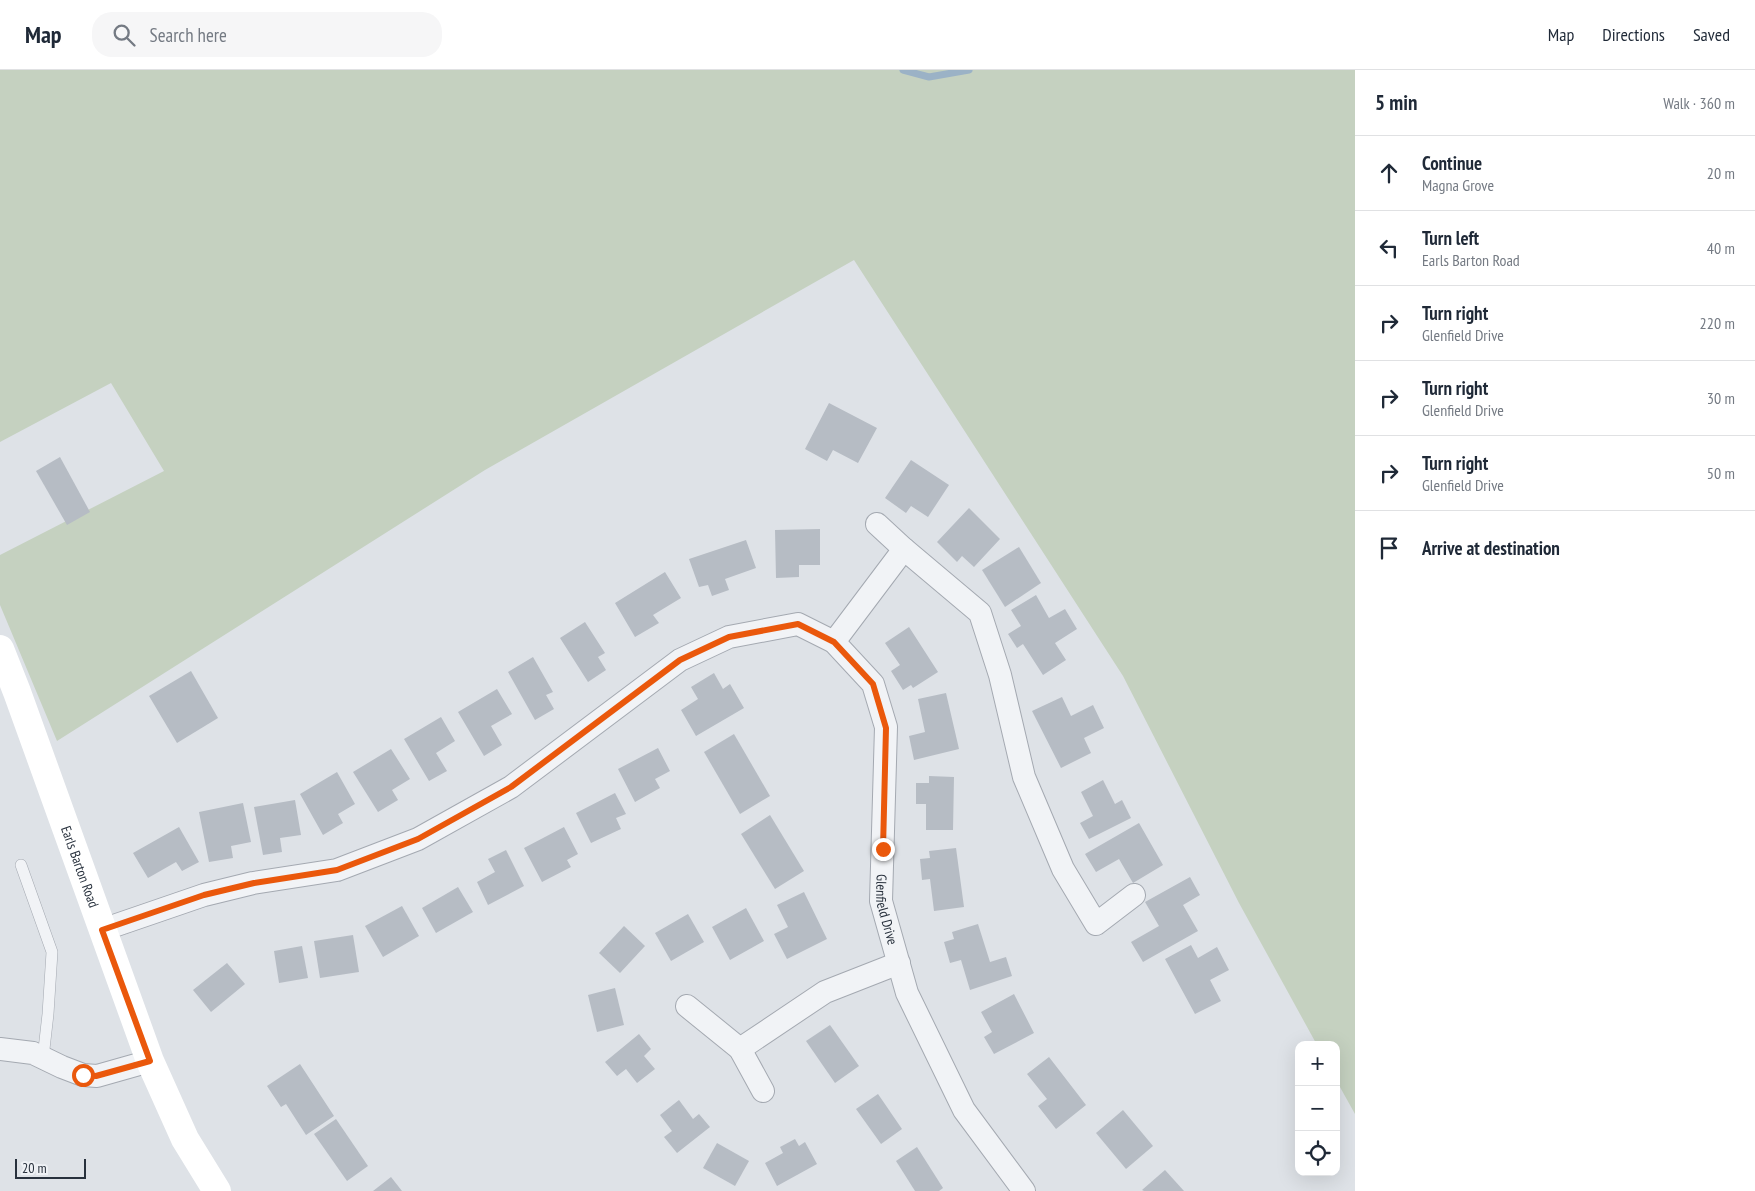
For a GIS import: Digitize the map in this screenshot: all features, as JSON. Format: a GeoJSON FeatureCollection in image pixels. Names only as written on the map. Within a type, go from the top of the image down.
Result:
{"type":"FeatureCollection","features":[{"type":"Feature","properties":{"kind":"main road","name":"Earls Barton Road"},"geometry":{"type":"LineString","coordinates":[[0,649],[9,694],[102,930],[150,1061],[185,1139],[216,1191]]}},
{"type":"Feature","properties":{"kind":"street"},"geometry":{"type":"LineString","coordinates":[[876,524],[980,613],[1000,675],[1024,777],[1063,869],[1096,924],[1134,895]]}},
{"type":"Feature","properties":{"kind":"street"},"geometry":{"type":"LineString","coordinates":[[834,642],[904,549]]}},
{"type":"Feature","properties":{"kind":"street","name":"Glenfield Drive"},"geometry":{"type":"LineString","coordinates":[[102,930],[204,895],[254,883],[337,870],[418,839],[511,787],[680,660],[729,637],[798,624],[834,642],[873,684],[886,728],[881,901],[907,993],[964,1110],[1024,1191]]}},
{"type":"Feature","properties":{"kind":"street"},"geometry":{"type":"LineString","coordinates":[[740,1050],[825,992],[899,963]]}},
{"type":"Feature","properties":{"kind":"street"},"geometry":{"type":"LineString","coordinates":[[687,1006],[740,1050],[763,1091]]}},
{"type":"Feature","properties":{"kind":"street"},"geometry":{"type":"LineString","coordinates":[[0,1049],[33,1053],[83,1075],[96,1076],[150,1061]]}},
{"type":"Feature","properties":{"kind":"lane"},"geometry":{"type":"LineString","coordinates":[[21,864],[52,952],[43,1058]]}},
{"type":"Feature","properties":{"kind":"green space"},"geometry":{"type":"Polygon","coordinates":[[[0,70],[1355,70],[1355,1114],[1340,1087],[1340,1041],[1315,1041],[1239,903],[1123,676],[854,260],[485,470],[57,741],[0,605],[0,555],[164,471],[111,383],[0,442],[0,70]]]}},
{"type":"Feature","properties":{"kind":"building"},"geometry":{"type":"Polygon","coordinates":[[[829,403],[877,428],[858,463],[833,450],[827,461],[805,449],[829,403]]]}},
{"type":"Feature","properties":{"kind":"building"},"geometry":{"type":"Polygon","coordinates":[[[60,457],[90,512],[67,525],[36,471],[60,457]]]}},
{"type":"Feature","properties":{"kind":"building"},"geometry":{"type":"Polygon","coordinates":[[[911,460],[949,485],[928,517],[911,506],[906,513],[885,498],[911,460]]]}},
{"type":"Feature","properties":{"kind":"building"},"geometry":{"type":"Polygon","coordinates":[[[969,508],[1000,539],[974,567],[962,556],[957,562],[937,542],[969,508]]]}},
{"type":"Feature","properties":{"kind":"building"},"geometry":{"type":"Polygon","coordinates":[[[820,529],[820,565],[799,565],[799,577],[776,578],[775,530],[820,529]]]}},
{"type":"Feature","properties":{"kind":"building"},"geometry":{"type":"Polygon","coordinates":[[[746,540],[756,568],[725,579],[729,590],[712,596],[708,585],[699,587],[689,559],[746,540]]]}},
{"type":"Feature","properties":{"kind":"building"},"geometry":{"type":"Polygon","coordinates":[[[1019,547],[1041,583],[1005,607],[982,570],[1019,547]]]}},
{"type":"Feature","properties":{"kind":"building"},"geometry":{"type":"Polygon","coordinates":[[[665,572],[681,598],[653,615],[659,623],[635,637],[615,603],[665,572]]]}},
{"type":"Feature","properties":{"kind":"building"},"geometry":{"type":"Polygon","coordinates":[[[1036,595],[1049,618],[1065,609],[1077,629],[1055,643],[1066,660],[1043,675],[1023,644],[1017,648],[1008,634],[1021,626],[1011,610],[1036,595]]]}},
{"type":"Feature","properties":{"kind":"building"},"geometry":{"type":"Polygon","coordinates":[[[585,622],[605,653],[598,657],[606,670],[588,682],[560,638],[585,622]]]}},
{"type":"Feature","properties":{"kind":"building"},"geometry":{"type":"Polygon","coordinates":[[[909,627],[938,672],[913,688],[911,685],[903,690],[891,671],[900,665],[885,643],[909,627]]]}},
{"type":"Feature","properties":{"kind":"building"},"geometry":{"type":"Polygon","coordinates":[[[533,657],[553,692],[546,695],[554,709],[535,720],[508,672],[533,657]]]}},
{"type":"Feature","properties":{"kind":"building"},"geometry":{"type":"Polygon","coordinates":[[[191,671],[218,718],[177,743],[149,696],[191,671]]]}},
{"type":"Feature","properties":{"kind":"building"},"geometry":{"type":"Polygon","coordinates":[[[714,673],[723,689],[730,684],[744,708],[696,736],[681,710],[698,699],[691,687],[714,673]]]}},
{"type":"Feature","properties":{"kind":"building"},"geometry":{"type":"Polygon","coordinates":[[[497,689],[512,714],[491,726],[502,745],[484,756],[458,712],[497,689]]]}},
{"type":"Feature","properties":{"kind":"building"},"geometry":{"type":"Polygon","coordinates":[[[946,693],[959,749],[914,760],[909,736],[925,732],[918,699],[946,693]]]}},
{"type":"Feature","properties":{"kind":"building"},"geometry":{"type":"Polygon","coordinates":[[[1062,697],[1071,716],[1093,705],[1104,728],[1084,738],[1091,753],[1061,768],[1032,711],[1062,697]]]}},
{"type":"Feature","properties":{"kind":"building"},"geometry":{"type":"Polygon","coordinates":[[[441,717],[455,741],[436,753],[447,771],[429,781],[404,739],[441,717]]]}},
{"type":"Feature","properties":{"kind":"building"},"geometry":{"type":"Polygon","coordinates":[[[734,734],[770,796],[740,814],[704,752],[734,734]]]}},
{"type":"Feature","properties":{"kind":"building"},"geometry":{"type":"Polygon","coordinates":[[[658,748],[670,771],[655,779],[660,788],[635,802],[618,769],[658,748]]]}},
{"type":"Feature","properties":{"kind":"building"},"geometry":{"type":"Polygon","coordinates":[[[391,749],[410,779],[392,790],[398,800],[378,812],[353,772],[391,749]]]}},
{"type":"Feature","properties":{"kind":"building"},"geometry":{"type":"Polygon","coordinates":[[[337,772],[355,804],[338,814],[343,823],[323,835],[300,794],[337,772]]]}},
{"type":"Feature","properties":{"kind":"building"},"geometry":{"type":"Polygon","coordinates":[[[929,776],[954,777],[953,830],[926,830],[926,804],[916,804],[916,783],[929,783],[929,776]]]}},
{"type":"Feature","properties":{"kind":"building"},"geometry":{"type":"Polygon","coordinates":[[[1103,780],[1115,804],[1122,800],[1131,818],[1089,839],[1080,823],[1093,816],[1081,792],[1103,780]]]}},
{"type":"Feature","properties":{"kind":"building"},"geometry":{"type":"Polygon","coordinates":[[[615,793],[626,814],[616,818],[621,829],[591,843],[576,813],[615,793]]]}},
{"type":"Feature","properties":{"kind":"building"},"geometry":{"type":"Polygon","coordinates":[[[295,800],[301,835],[280,838],[282,852],[263,855],[254,807],[295,800]]]}},
{"type":"Feature","properties":{"kind":"building"},"geometry":{"type":"Polygon","coordinates":[[[243,803],[251,842],[231,846],[233,858],[209,862],[199,812],[243,803]]]}},
{"type":"Feature","properties":{"kind":"building"},"geometry":{"type":"Polygon","coordinates":[[[770,815],[804,871],[775,889],[741,834],[770,815]]]}},
{"type":"Feature","properties":{"kind":"building"},"geometry":{"type":"Polygon","coordinates":[[[1139,823],[1163,865],[1133,883],[1119,859],[1096,872],[1085,854],[1139,823]]]}},
{"type":"Feature","properties":{"kind":"building"},"geometry":{"type":"Polygon","coordinates":[[[179,827],[199,862],[182,871],[176,862],[148,878],[133,853],[179,827]]]}},
{"type":"Feature","properties":{"kind":"building"},"geometry":{"type":"Polygon","coordinates":[[[564,827],[578,854],[567,860],[571,867],[542,882],[524,848],[564,827]]]}},
{"type":"Feature","properties":{"kind":"building"},"geometry":{"type":"Polygon","coordinates":[[[956,848],[964,907],[934,911],[930,879],[922,880],[920,859],[930,858],[929,851],[956,848]]]}},
{"type":"Feature","properties":{"kind":"building"},"geometry":{"type":"Polygon","coordinates":[[[506,850],[524,886],[488,905],[477,882],[495,872],[488,859],[506,850]]]}},
{"type":"Feature","properties":{"kind":"building"},"geometry":{"type":"Polygon","coordinates":[[[1190,877],[1200,895],[1183,905],[1198,931],[1143,962],[1131,942],[1159,926],[1145,902],[1190,877]]]}},
{"type":"Feature","properties":{"kind":"building"},"geometry":{"type":"Polygon","coordinates":[[[458,887],[473,912],[436,933],[422,908],[458,887]]]}},
{"type":"Feature","properties":{"kind":"building"},"geometry":{"type":"Polygon","coordinates":[[[804,892],[827,939],[787,959],[774,934],[788,927],[777,905],[804,892]]]}},
{"type":"Feature","properties":{"kind":"building"},"geometry":{"type":"Polygon","coordinates":[[[402,906],[419,936],[383,957],[365,926],[402,906]]]}},
{"type":"Feature","properties":{"kind":"building"},"geometry":{"type":"Polygon","coordinates":[[[746,908],[764,941],[730,960],[712,927],[746,908]]]}},
{"type":"Feature","properties":{"kind":"building"},"geometry":{"type":"Polygon","coordinates":[[[688,914],[704,942],[671,961],[655,933],[688,914]]]}},
{"type":"Feature","properties":{"kind":"building"},"geometry":{"type":"Polygon","coordinates":[[[978,924],[990,962],[1006,957],[1012,976],[970,990],[961,960],[950,963],[944,942],[954,939],[952,932],[978,924]]]}},
{"type":"Feature","properties":{"kind":"building"},"geometry":{"type":"Polygon","coordinates":[[[624,926],[645,946],[620,973],[599,953],[624,926]]]}},
{"type":"Feature","properties":{"kind":"building"},"geometry":{"type":"Polygon","coordinates":[[[353,935],[359,972],[320,978],[314,941],[353,935]]]}},
{"type":"Feature","properties":{"kind":"building"},"geometry":{"type":"Polygon","coordinates":[[[1191,945],[1198,958],[1217,947],[1229,970],[1210,980],[1221,1001],[1195,1014],[1165,959],[1191,945]]]}},
{"type":"Feature","properties":{"kind":"building"},"geometry":{"type":"Polygon","coordinates":[[[302,946],[308,978],[279,983],[274,951],[302,946]]]}},
{"type":"Feature","properties":{"kind":"building"},"geometry":{"type":"Polygon","coordinates":[[[227,963],[245,984],[211,1012],[193,990],[227,963]]]}},
{"type":"Feature","properties":{"kind":"building"},"geometry":{"type":"Polygon","coordinates":[[[615,988],[624,1025],[597,1032],[588,995],[615,988]]]}},
{"type":"Feature","properties":{"kind":"building"},"geometry":{"type":"Polygon","coordinates":[[[1014,994],[1034,1033],[994,1054],[984,1037],[992,1032],[981,1012],[1014,994]]]}},
{"type":"Feature","properties":{"kind":"building"},"geometry":{"type":"Polygon","coordinates":[[[830,1025],[859,1066],[835,1083],[806,1041],[830,1025]]]}},
{"type":"Feature","properties":{"kind":"building"},"geometry":{"type":"Polygon","coordinates":[[[639,1034],[651,1049],[644,1056],[655,1069],[637,1083],[626,1069],[617,1076],[605,1062],[639,1034]]]}},
{"type":"Feature","properties":{"kind":"building"},"geometry":{"type":"Polygon","coordinates":[[[1049,1057],[1086,1105],[1056,1129],[1038,1106],[1047,1099],[1027,1074],[1049,1057]]]}},
{"type":"Feature","properties":{"kind":"building"},"geometry":{"type":"Polygon","coordinates":[[[300,1064],[334,1116],[306,1135],[286,1104],[281,1107],[267,1086],[300,1064]]]}},
{"type":"Feature","properties":{"kind":"building"},"geometry":{"type":"Polygon","coordinates":[[[878,1094],[902,1129],[881,1144],[856,1109],[878,1094]]]}},
{"type":"Feature","properties":{"kind":"building"},"geometry":{"type":"Polygon","coordinates":[[[679,1100],[693,1119],[699,1114],[710,1127],[677,1153],[664,1137],[672,1131],[660,1115],[679,1100]]]}},
{"type":"Feature","properties":{"kind":"building"},"geometry":{"type":"Polygon","coordinates":[[[1123,1110],[1153,1146],[1126,1169],[1096,1133],[1123,1110]]]}},
{"type":"Feature","properties":{"kind":"building"},"geometry":{"type":"Polygon","coordinates":[[[336,1119],[368,1166],[347,1181],[314,1134],[336,1119]]]}},
{"type":"Feature","properties":{"kind":"building"},"geometry":{"type":"Polygon","coordinates":[[[795,1139],[799,1146],[805,1142],[817,1164],[777,1186],[765,1163],[783,1153],[780,1147],[795,1139]]]}},
{"type":"Feature","properties":{"kind":"building"},"geometry":{"type":"Polygon","coordinates":[[[717,1143],[749,1161],[735,1186],[703,1168],[717,1143]]]}},
{"type":"Feature","properties":{"kind":"building"},"geometry":{"type":"Polygon","coordinates":[[[917,1147],[943,1188],[939,1191],[915,1191],[896,1161],[917,1147]]]}},
{"type":"Feature","properties":{"kind":"building"},"geometry":{"type":"Polygon","coordinates":[[[1165,1170],[1184,1191],[1142,1190],[1165,1170]]]}},
{"type":"Feature","properties":{"kind":"building"},"geometry":{"type":"Polygon","coordinates":[[[391,1177],[402,1191],[373,1191],[391,1177]]]}},
{"type":"Feature","properties":{"kind":"waterway"},"geometry":{"type":"LineString","coordinates":[[903,70],[929,77],[969,70]]}},
{"type":"Feature","properties":{"kind":"route"},"geometry":{"type":"LineString","coordinates":[[83,1075],[96,1076],[150,1061],[102,930],[204,895],[254,883],[337,870],[418,839],[511,787],[680,660],[729,637],[798,624],[834,642],[873,684],[886,728],[883,849]]}}]}
